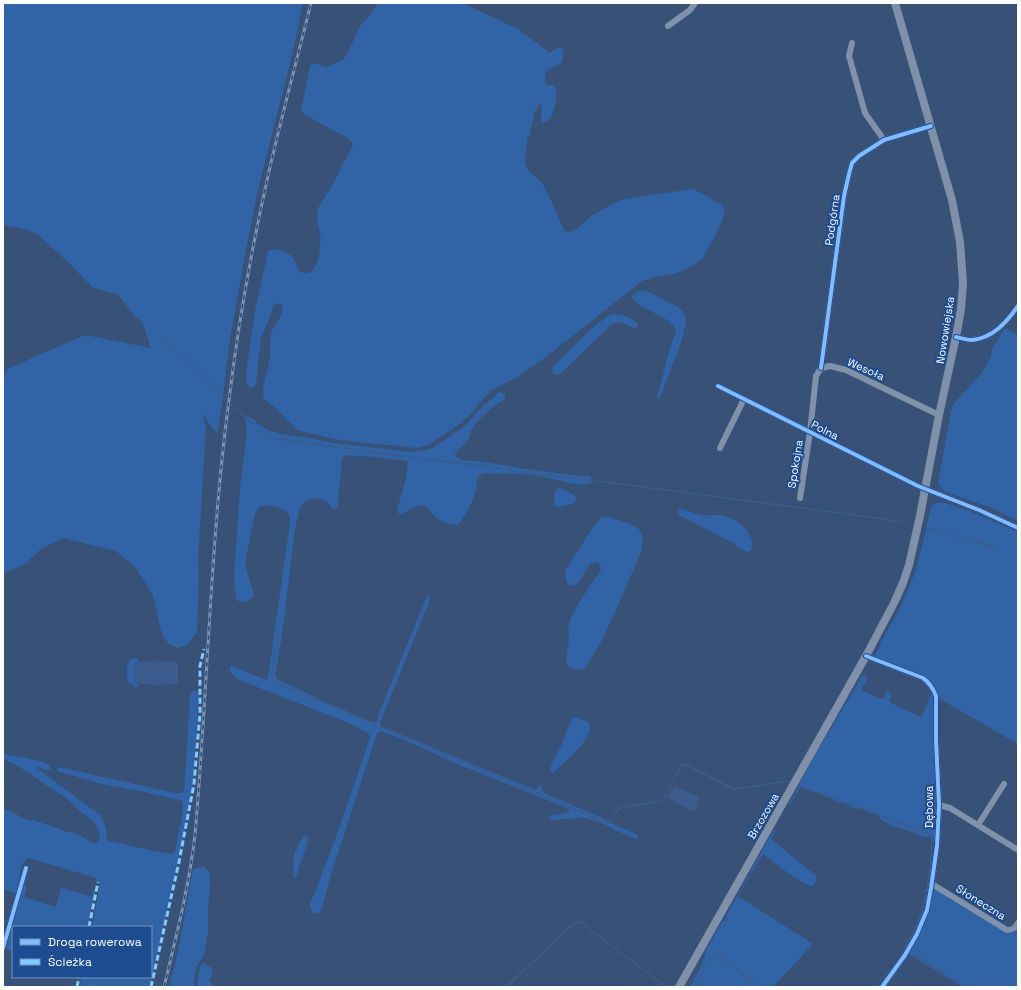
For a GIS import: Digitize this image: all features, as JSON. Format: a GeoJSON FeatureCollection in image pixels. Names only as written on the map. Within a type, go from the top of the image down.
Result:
{"type":"FeatureCollection","features":[{"type":"Feature","properties":{"kind":"main road","name":"Nowowiejska"},"geometry":{"type":"LineString","coordinates":[[866,656],[894,603],[909,565],[961,309],[962,284],[960,242],[952,200],[895,3]]}},
{"type":"Feature","properties":{"kind":"main road","name":"Brzozowa"},"geometry":{"type":"LineString","coordinates":[[679,987],[866,656]]}},
{"type":"Feature","properties":{"kind":"street"},"geometry":{"type":"LineString","coordinates":[[668,26],[690,10],[695,3]]}},
{"type":"Feature","properties":{"kind":"street"},"geometry":{"type":"LineString","coordinates":[[852,43],[849,56],[865,113],[884,140]]}},
{"type":"Feature","properties":{"kind":"street","name":"Podgórna"},"geometry":{"type":"LineString","coordinates":[[821,368],[844,196],[848,174],[852,163],[859,156],[884,140],[931,126]]}},
{"type":"Feature","properties":{"kind":"street"},"geometry":{"type":"LineString","coordinates":[[956,337],[970,340],[991,334],[1005,322],[1018,306]]}},
{"type":"Feature","properties":{"kind":"street","name":"Wesoła"},"geometry":{"type":"LineString","coordinates":[[821,368],[830,366],[846,370],[939,415]]}},
{"type":"Feature","properties":{"kind":"street"},"geometry":{"type":"LineString","coordinates":[[810,432],[816,376],[821,368]]}},
{"type":"Feature","properties":{"kind":"street","name":"Polna"},"geometry":{"type":"LineString","coordinates":[[718,386],[925,489],[979,510],[1018,528]]}},
{"type":"Feature","properties":{"kind":"street"},"geometry":{"type":"LineString","coordinates":[[720,448],[744,399]]}},
{"type":"Feature","properties":{"kind":"street","name":"Spokojna"},"geometry":{"type":"LineString","coordinates":[[800,498],[810,432]]}},
{"type":"Feature","properties":{"kind":"street","name":"Dębowa"},"geometry":{"type":"LineString","coordinates":[[866,656],[928,681],[934,689],[936,696],[936,740],[939,805],[937,846],[932,884],[926,910],[917,934],[905,955],[882,987]]}},
{"type":"Feature","properties":{"kind":"street"},"geometry":{"type":"LineString","coordinates":[[978,825],[1004,784]]}},
{"type":"Feature","properties":{"kind":"street"},"geometry":{"type":"LineString","coordinates":[[939,805],[950,808],[1018,850]]}},
{"type":"Feature","properties":{"kind":"street"},"geometry":{"type":"LineString","coordinates":[[3,948],[26,868]]}},
{"type":"Feature","properties":{"kind":"street","name":"Słoneczna"},"geometry":{"type":"LineString","coordinates":[[932,884],[1007,930],[1015,928],[1018,923]]}},
{"type":"Feature","properties":{"kind":"shaded area"},"geometry":{"type":"Polygon","coordinates":[[[3,3],[303,3],[293,52],[258,190],[245,255],[229,346],[217,434],[201,412],[206,427],[198,559],[199,575],[197,632],[187,645],[177,648],[169,644],[162,635],[153,595],[136,568],[116,551],[63,538],[41,549],[25,564],[3,574],[3,380],[7,369],[85,335],[151,348],[142,321],[136,318],[118,294],[93,288],[68,262],[36,233],[22,228],[3,225],[3,3]]]}},
{"type":"Feature","properties":{"kind":"shaded area"},"geometry":{"type":"Polygon","coordinates":[[[377,3],[463,3],[520,30],[550,53],[557,48],[562,48],[564,54],[561,64],[548,69],[545,72],[545,83],[547,85],[554,85],[556,93],[556,102],[552,115],[549,119],[542,123],[541,104],[539,104],[535,111],[529,137],[527,136],[525,162],[527,169],[541,182],[546,190],[565,231],[569,232],[575,230],[590,217],[622,200],[692,189],[700,192],[723,206],[725,212],[715,236],[703,258],[687,269],[674,274],[658,276],[642,281],[546,357],[519,376],[492,390],[471,414],[457,426],[427,446],[416,448],[340,440],[297,430],[264,399],[263,389],[270,359],[271,334],[281,317],[283,309],[282,305],[278,303],[273,306],[271,315],[261,337],[256,384],[253,388],[250,388],[247,384],[246,373],[255,311],[268,251],[278,250],[288,254],[295,260],[299,270],[302,273],[310,272],[314,268],[317,263],[320,249],[320,231],[317,218],[318,209],[353,145],[348,138],[305,115],[301,111],[310,66],[314,63],[326,67],[343,60],[360,26],[371,14],[377,3]]]}},
{"type":"Feature","properties":{"kind":"shaded area"},"geometry":{"type":"Polygon","coordinates":[[[643,290],[678,307],[684,313],[686,321],[682,340],[660,398],[657,396],[676,331],[674,326],[667,320],[638,304],[632,299],[632,296],[643,290]]]}},
{"type":"Feature","properties":{"kind":"shaded area"},"geometry":{"type":"Polygon","coordinates":[[[611,314],[628,317],[638,324],[638,327],[634,328],[624,323],[617,322],[610,326],[559,375],[556,375],[552,368],[587,333],[611,314]]]}},
{"type":"Feature","properties":{"kind":"shaded area"},"geometry":{"type":"Polygon","coordinates":[[[1007,328],[1018,335],[1018,520],[989,507],[949,493],[941,489],[938,482],[952,407],[981,374],[991,357],[992,349],[1004,330],[1007,328]]]}},
{"type":"Feature","properties":{"kind":"shaded area"},"geometry":{"type":"Polygon","coordinates":[[[499,392],[505,395],[505,399],[479,420],[472,429],[468,440],[456,452],[456,457],[462,460],[486,462],[579,476],[590,476],[592,479],[591,483],[575,484],[530,475],[483,474],[477,478],[475,495],[466,513],[458,525],[453,525],[436,518],[427,507],[419,505],[399,514],[397,510],[406,477],[408,465],[407,461],[345,455],[342,459],[337,508],[332,509],[328,502],[322,499],[314,498],[305,501],[300,508],[295,529],[282,636],[275,675],[277,679],[319,699],[372,722],[377,721],[427,596],[429,595],[429,602],[380,723],[381,726],[533,789],[536,790],[539,786],[541,786],[544,793],[636,834],[638,838],[636,839],[600,822],[586,818],[551,820],[549,819],[549,816],[567,813],[569,810],[381,731],[377,733],[330,878],[322,908],[319,913],[314,913],[310,908],[310,902],[337,834],[370,738],[369,734],[351,724],[237,679],[230,671],[230,667],[232,666],[266,680],[268,678],[290,516],[287,512],[276,506],[259,507],[255,514],[245,566],[253,591],[253,597],[247,601],[240,602],[236,599],[234,577],[240,487],[247,434],[245,418],[253,418],[259,425],[268,430],[281,434],[341,444],[411,452],[430,449],[441,443],[467,424],[480,409],[499,392]]]}},
{"type":"Feature","properties":{"kind":"shaded area"},"geometry":{"type":"Polygon","coordinates":[[[558,488],[571,493],[577,499],[573,504],[558,507],[554,505],[555,491],[558,488]]]}},
{"type":"Feature","properties":{"kind":"shaded area"},"geometry":{"type":"Polygon","coordinates":[[[940,502],[966,510],[1018,532],[1018,744],[940,699],[933,683],[928,679],[918,673],[876,657],[875,654],[896,616],[915,572],[931,507],[934,503],[940,502]]]}},
{"type":"Feature","properties":{"kind":"shaded area"},"geometry":{"type":"Polygon","coordinates":[[[680,509],[702,515],[721,515],[733,519],[743,527],[751,537],[752,549],[748,552],[745,551],[679,515],[678,511],[680,509]]]}},
{"type":"Feature","properties":{"kind":"shaded area"},"geometry":{"type":"Polygon","coordinates":[[[602,517],[610,517],[633,525],[640,530],[643,537],[642,549],[601,642],[583,670],[575,670],[568,665],[567,660],[569,622],[580,600],[601,570],[600,564],[597,562],[590,564],[579,582],[574,586],[569,585],[566,580],[565,571],[593,527],[602,517]]]}},
{"type":"Feature","properties":{"kind":"shaded area"},"geometry":{"type":"Polygon","coordinates":[[[131,659],[138,659],[135,663],[136,683],[139,685],[138,687],[135,687],[129,683],[127,674],[129,662],[131,659]]]}},
{"type":"Feature","properties":{"kind":"shaded area"},"geometry":{"type":"Polygon","coordinates":[[[137,662],[175,662],[178,664],[178,682],[176,684],[155,685],[136,682],[134,679],[133,668],[137,662]]]}},
{"type":"Feature","properties":{"kind":"shaded area"},"geometry":{"type":"Polygon","coordinates":[[[864,675],[867,677],[867,681],[861,688],[863,691],[882,699],[888,691],[891,694],[889,701],[891,703],[921,717],[932,692],[936,787],[935,842],[933,842],[930,836],[923,837],[891,825],[882,820],[879,815],[861,808],[858,809],[850,807],[849,804],[836,801],[801,786],[790,805],[789,804],[811,762],[864,675]]]}},
{"type":"Feature","properties":{"kind":"shaded area"},"geometry":{"type":"Polygon","coordinates":[[[193,690],[197,691],[199,695],[193,784],[185,830],[150,987],[80,987],[81,978],[152,978],[152,926],[92,926],[100,882],[96,881],[96,878],[28,858],[22,864],[16,892],[13,893],[3,890],[3,808],[28,820],[33,820],[63,830],[65,833],[67,831],[77,834],[86,838],[91,843],[96,843],[100,839],[99,831],[93,821],[70,801],[18,766],[3,759],[3,754],[35,760],[50,766],[51,769],[47,770],[37,768],[100,815],[106,827],[106,840],[172,854],[175,852],[183,811],[182,802],[140,791],[102,784],[57,771],[57,768],[59,767],[175,793],[181,793],[184,791],[190,695],[193,690]]]}},
{"type":"Feature","properties":{"kind":"shaded area"},"geometry":{"type":"Polygon","coordinates":[[[575,717],[588,722],[590,727],[589,733],[575,753],[552,773],[550,772],[551,765],[561,746],[571,720],[575,717]]]}},
{"type":"Feature","properties":{"kind":"shaded area"},"geometry":{"type":"Polygon","coordinates":[[[674,787],[683,789],[698,797],[699,799],[696,810],[694,811],[684,807],[670,799],[668,796],[674,787]]]}},
{"type":"Feature","properties":{"kind":"shaded area"},"geometry":{"type":"Polygon","coordinates":[[[774,830],[775,831],[771,839],[816,876],[817,881],[813,886],[795,878],[763,854],[751,874],[750,872],[774,830]]]}},
{"type":"Feature","properties":{"kind":"shaded area"},"geometry":{"type":"Polygon","coordinates":[[[303,837],[308,837],[307,846],[296,878],[294,878],[294,853],[303,837]]]}},
{"type":"Feature","properties":{"kind":"shaded area"},"geometry":{"type":"Polygon","coordinates":[[[205,867],[210,875],[208,933],[204,955],[196,967],[193,987],[169,987],[178,951],[193,869],[205,867]]]}},
{"type":"Feature","properties":{"kind":"shaded area"},"geometry":{"type":"Polygon","coordinates":[[[748,876],[749,877],[738,896],[813,944],[773,987],[690,987],[701,966],[706,953],[705,952],[723,920],[725,921],[726,916],[748,876]]]}},
{"type":"Feature","properties":{"kind":"shaded area"},"geometry":{"type":"Polygon","coordinates":[[[24,886],[27,886],[24,897],[56,907],[61,888],[92,897],[94,889],[95,892],[88,926],[12,926],[12,951],[6,949],[19,899],[24,886]]]}},
{"type":"Feature","properties":{"kind":"shaded area"},"geometry":{"type":"Polygon","coordinates":[[[935,890],[938,890],[1008,933],[1018,929],[1018,987],[962,987],[909,954],[916,940],[935,890]]]}},
{"type":"Feature","properties":{"kind":"shaded area"},"geometry":{"type":"Polygon","coordinates":[[[202,963],[212,968],[213,972],[209,980],[213,987],[197,987],[199,970],[202,963]]]}},
{"type":"Feature","properties":{"kind":"waterway"},"geometry":{"type":"LineString","coordinates":[[160,335],[204,377],[225,400]]}},
{"type":"Feature","properties":{"kind":"waterway"},"geometry":{"type":"LineString","coordinates":[[231,405],[254,424]]}},
{"type":"Feature","properties":{"kind":"waterway"},"geometry":{"type":"LineString","coordinates":[[260,430],[270,438],[462,464]]}},
{"type":"Feature","properties":{"kind":"waterway"},"geometry":{"type":"LineString","coordinates":[[463,464],[594,481]]}},
{"type":"Feature","properties":{"kind":"waterway"},"geometry":{"type":"LineString","coordinates":[[598,481],[902,522]]}},
{"type":"Feature","properties":{"kind":"waterway"},"geometry":{"type":"LineString","coordinates":[[926,527],[997,548]]}},
{"type":"Feature","properties":{"kind":"waterway"},"geometry":{"type":"LineString","coordinates":[[279,627],[272,676],[275,682],[607,823],[620,808],[661,801],[681,765],[685,764],[734,789],[789,781]]}},
{"type":"Feature","properties":{"kind":"waterway"},"geometry":{"type":"LineString","coordinates":[[799,786],[930,834],[932,840],[925,900],[918,923],[905,947],[905,950]]}},
{"type":"Feature","properties":{"kind":"waterway"},"geometry":{"type":"LineString","coordinates":[[506,987],[577,922],[580,922],[666,987]]}},
{"type":"Feature","properties":{"kind":"waterway"},"geometry":{"type":"LineString","coordinates":[[695,987],[713,954],[715,953],[758,987]]}},
{"type":"Feature","properties":{"kind":"waterway"},"geometry":{"type":"LineString","coordinates":[[913,954],[965,987]]}},
{"type":"Feature","properties":{"kind":"railway"},"geometry":{"type":"LineString","coordinates":[[164,987],[186,893],[195,835],[218,503],[223,447],[237,337],[251,256],[268,176],[311,3]]}},
{"type":"Feature","properties":{"kind":"marked path"},"geometry":{"type":"LineString","coordinates":[[151,987],[179,862],[194,784],[200,713],[200,666],[204,649]]}},
{"type":"Feature","properties":{"kind":"marked path"},"geometry":{"type":"LineString","coordinates":[[89,926],[98,882]]}},
{"type":"Feature","properties":{"kind":"marked path"},"geometry":{"type":"LineString","coordinates":[[77,987],[79,978]]}},
{"type":"Feature","properties":{"kind":"cycle path"},"geometry":{"type":"LineString","coordinates":[[821,368],[844,196],[852,163],[859,156],[884,140],[931,126]]}},
{"type":"Feature","properties":{"kind":"cycle path"},"geometry":{"type":"LineString","coordinates":[[956,337],[972,340],[980,339],[993,333],[1009,318],[1018,306]]}},
{"type":"Feature","properties":{"kind":"cycle path"},"geometry":{"type":"LineString","coordinates":[[718,386],[918,486],[979,510],[1018,528]]}},
{"type":"Feature","properties":{"kind":"cycle path"},"geometry":{"type":"LineString","coordinates":[[866,656],[923,678],[931,686],[936,696],[936,740],[939,805],[937,846],[927,910],[917,934],[905,955],[882,987]]}},
{"type":"Feature","properties":{"kind":"cycle path"},"geometry":{"type":"LineString","coordinates":[[3,948],[26,868]]}}]}
